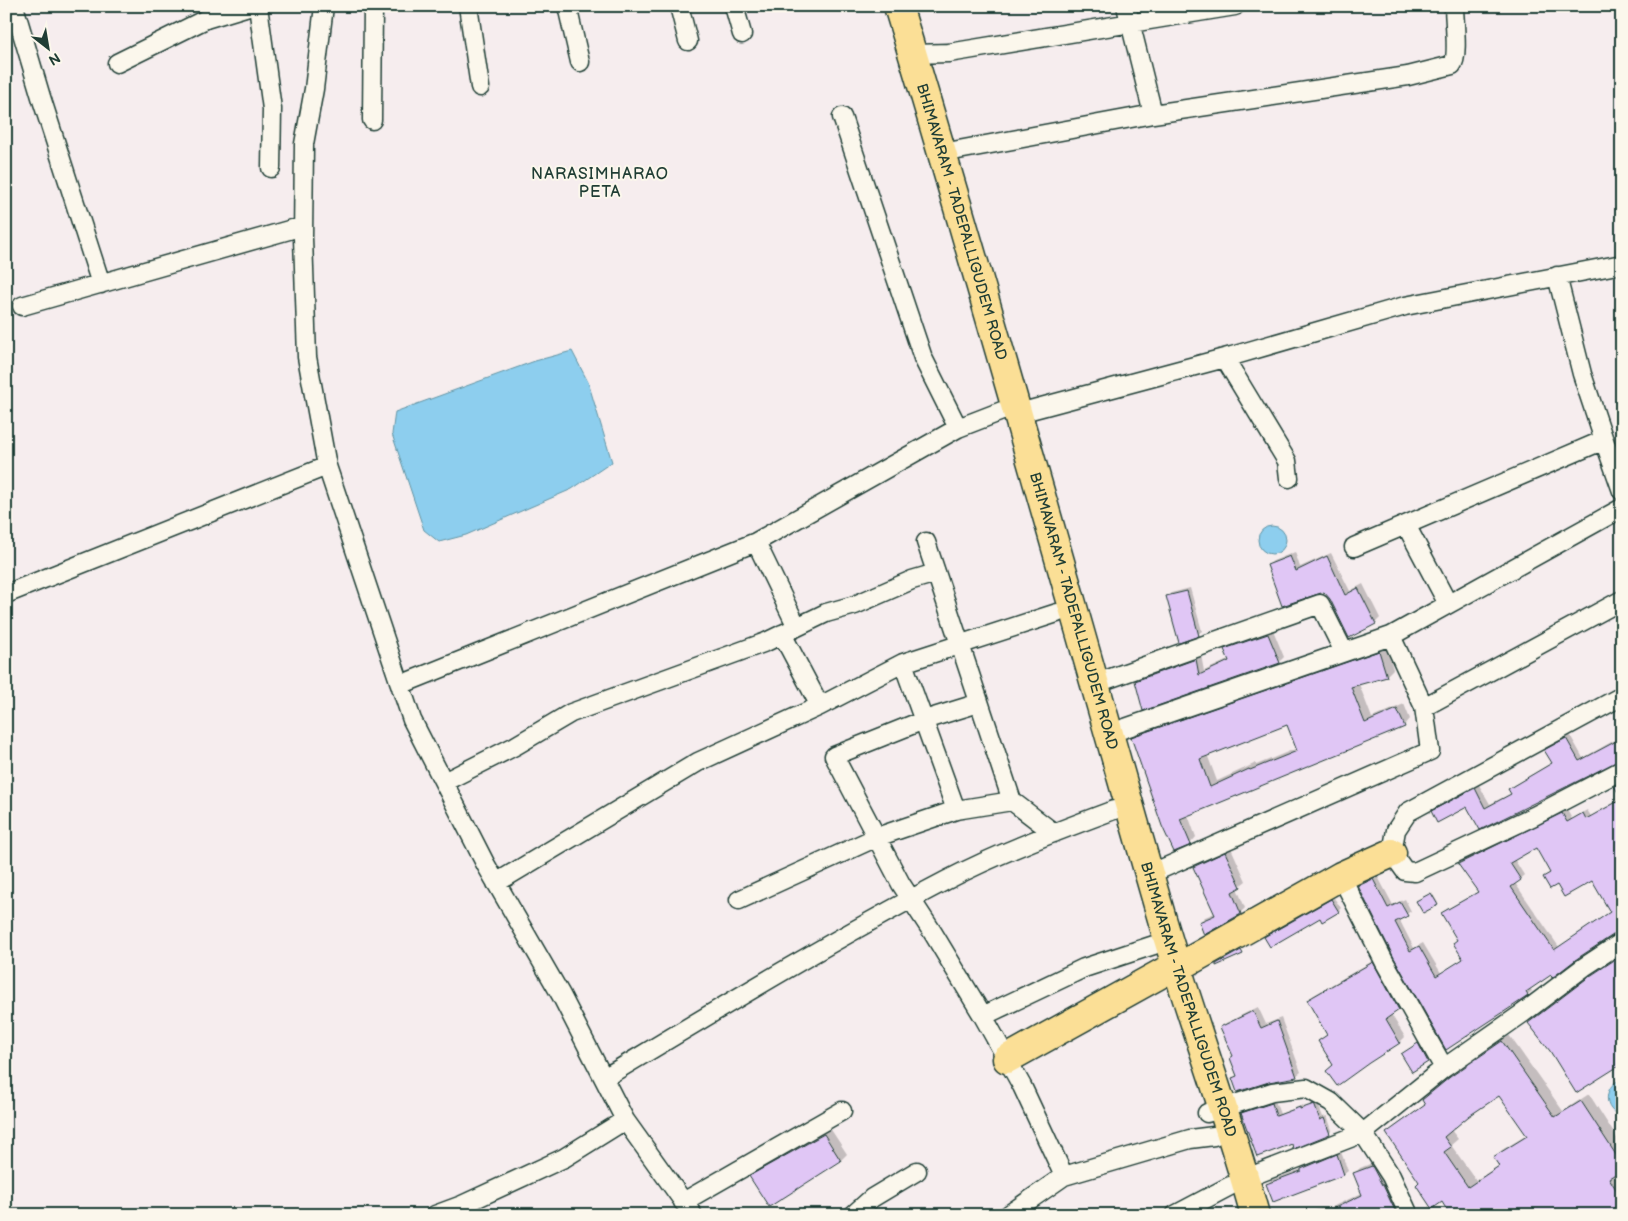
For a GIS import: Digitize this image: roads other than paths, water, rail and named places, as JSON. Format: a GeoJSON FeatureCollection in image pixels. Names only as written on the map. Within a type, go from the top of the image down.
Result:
{"type":"FeatureCollection","features":[{"type":"Feature","properties":{"kind":"main road"},"geometry":{"type":"LineString","coordinates":[[883,6],[1010,412],[1057,613],[1114,810],[1154,917],[1154,945],[1169,971]]}},
{"type":"Feature","properties":{"kind":"main road","name":"BHIMAVARAM - TADEPALLIGUDEM ROAD"},"geometry":{"type":"LineString","coordinates":[[898,6],[942,153],[1010,412],[1094,684],[1150,874],[1154,917],[1169,971],[1214,1119],[1237,1183],[1255,1215]]}},
{"type":"Feature","properties":{"kind":"main road"},"geometry":{"type":"LineString","coordinates":[[1007,1059],[1341,876],[1392,853]]}},
{"type":"Feature","properties":{"kind":"main road"},"geometry":{"type":"LineString","coordinates":[[1237,1183],[1239,1215]]}},
{"type":"Feature","properties":{"kind":"street"},"geometry":{"type":"LineString","coordinates":[[117,63],[203,12],[249,6]]}},
{"type":"Feature","properties":{"kind":"street"},"geometry":{"type":"LineString","coordinates":[[258,6],[272,110],[271,168]]}},
{"type":"Feature","properties":{"kind":"street"},"geometry":{"type":"LineString","coordinates":[[324,6],[314,89],[304,144],[303,226],[307,357],[327,466],[412,720],[496,883],[561,995],[625,1120],[688,1208],[842,1110]]}},
{"type":"Feature","properties":{"kind":"street"},"geometry":{"type":"LineString","coordinates":[[372,120],[373,6]]}},
{"type":"Feature","properties":{"kind":"street"},"geometry":{"type":"LineString","coordinates":[[468,6],[480,87]]}},
{"type":"Feature","properties":{"kind":"street"},"geometry":{"type":"LineString","coordinates":[[567,6],[580,62]]}},
{"type":"Feature","properties":{"kind":"street"},"geometry":{"type":"LineString","coordinates":[[678,6],[688,41]]}},
{"type":"Feature","properties":{"kind":"street"},"geometry":{"type":"LineString","coordinates":[[734,6],[742,34]]}},
{"type":"Feature","properties":{"kind":"street"},"geometry":{"type":"LineString","coordinates":[[912,54],[949,53],[1128,14],[1234,6]]}},
{"type":"Feature","properties":{"kind":"street"},"geometry":{"type":"LineString","coordinates":[[942,153],[1153,114],[1408,76],[1452,65],[1455,62],[1454,6]]}},
{"type":"Feature","properties":{"kind":"street"},"geometry":{"type":"LineString","coordinates":[[16,10],[41,97],[101,284]]}},
{"type":"Feature","properties":{"kind":"street"},"geometry":{"type":"LineString","coordinates":[[1128,14],[1153,114]]}},
{"type":"Feature","properties":{"kind":"street"},"geometry":{"type":"LineString","coordinates":[[842,117],[923,358],[958,428]]}},
{"type":"Feature","properties":{"kind":"street"},"geometry":{"type":"LineString","coordinates":[[22,306],[303,226]]}},
{"type":"Feature","properties":{"kind":"street"},"geometry":{"type":"LineString","coordinates":[[400,685],[756,542],[958,428],[1010,412],[1232,356],[1405,306],[1622,264]]}},
{"type":"Feature","properties":{"kind":"street"},"geometry":{"type":"LineString","coordinates":[[1557,276],[1582,374],[1622,491]]}},
{"type":"Feature","properties":{"kind":"street"},"geometry":{"type":"LineString","coordinates":[[1232,356],[1227,362],[1287,461],[1289,478]]}},
{"type":"Feature","properties":{"kind":"street"},"geometry":{"type":"LineString","coordinates":[[1354,547],[1604,440]]}},
{"type":"Feature","properties":{"kind":"street"},"geometry":{"type":"LineString","coordinates":[[6,594],[327,466]]}},
{"type":"Feature","properties":{"kind":"street"},"geometry":{"type":"LineString","coordinates":[[1108,734],[1391,636],[1622,508]]}},
{"type":"Feature","properties":{"kind":"street"},"geometry":{"type":"LineString","coordinates":[[1406,525],[1448,604]]}},
{"type":"Feature","properties":{"kind":"street"},"geometry":{"type":"LineString","coordinates":[[756,542],[820,706]]}},
{"type":"Feature","properties":{"kind":"street"},"geometry":{"type":"LineString","coordinates":[[926,542],[1012,801],[1054,832]]}},
{"type":"Feature","properties":{"kind":"street"},"geometry":{"type":"LineString","coordinates":[[444,782],[515,746],[571,713],[766,642],[826,612],[855,605],[912,580],[936,573]]}},
{"type":"Feature","properties":{"kind":"street"},"geometry":{"type":"LineString","coordinates":[[1424,707],[1622,600]]}},
{"type":"Feature","properties":{"kind":"street"},"geometry":{"type":"LineString","coordinates":[[1094,684],[1320,604],[1344,652]]}},
{"type":"Feature","properties":{"kind":"street"},"geometry":{"type":"LineString","coordinates":[[496,883],[698,762],[820,706],[903,663],[1057,613]]}},
{"type":"Feature","properties":{"kind":"street"},"geometry":{"type":"LineString","coordinates":[[1150,874],[1430,751],[1424,707],[1391,636]]}},
{"type":"Feature","properties":{"kind":"street"},"geometry":{"type":"LineString","coordinates":[[903,663],[956,810]]}},
{"type":"Feature","properties":{"kind":"street"},"geometry":{"type":"LineString","coordinates":[[1622,696],[1408,812],[1396,830],[1392,853],[1405,871],[1415,872],[1534,816],[1622,770]]}},
{"type":"Feature","properties":{"kind":"street"},"geometry":{"type":"LineString","coordinates":[[979,702],[924,720],[834,756],[901,884],[983,1016],[1022,1086],[1064,1176]]}},
{"type":"Feature","properties":{"kind":"street"},"geometry":{"type":"LineString","coordinates":[[739,900],[877,837],[956,810],[1012,801]]}},
{"type":"Feature","properties":{"kind":"street"},"geometry":{"type":"LineString","coordinates":[[604,1078],[795,963],[948,880],[1054,832],[1114,810]]}},
{"type":"Feature","properties":{"kind":"street"},"geometry":{"type":"LineString","coordinates":[[1341,876],[1384,961],[1444,1068]]}},
{"type":"Feature","properties":{"kind":"street"},"geometry":{"type":"LineString","coordinates":[[1175,1215],[1237,1183],[1363,1133],[1444,1068],[1523,1013],[1584,967],[1622,942]]}},
{"type":"Feature","properties":{"kind":"street"},"geometry":{"type":"LineString","coordinates":[[983,1016],[1084,968],[1154,945]]}},
{"type":"Feature","properties":{"kind":"street"},"geometry":{"type":"LineString","coordinates":[[1008,1215],[1064,1176],[1190,1139],[1214,1119],[1272,1092],[1306,1088],[1331,1102],[1363,1133],[1391,1176],[1409,1215]]}},
{"type":"Feature","properties":{"kind":"street"},"geometry":{"type":"LineString","coordinates":[[436,1215],[564,1158],[625,1120]]}},
{"type":"Feature","properties":{"kind":"street"},"geometry":{"type":"LineString","coordinates":[[853,1215],[872,1198],[917,1171]]}},
{"type":"Feature","properties":{"kind":"water"},"geometry":{"type":"Polygon","coordinates":[[[572,351],[588,382],[612,462],[572,489],[466,535],[439,542],[424,530],[392,434],[395,412],[535,361],[572,351]]]}},
{"type":"Feature","properties":{"kind":"water"},"geometry":{"type":"Polygon","coordinates":[[[1272,526],[1282,530],[1286,540],[1282,550],[1272,554],[1262,550],[1258,540],[1262,530],[1272,526]]]}},
{"type":"Feature","properties":{"kind":"water"},"geometry":{"type":"Polygon","coordinates":[[[1622,1079],[1622,1116],[1611,1109],[1607,1098],[1611,1087],[1622,1079]]]}},
{"type":"Feature","properties":{"kind":"district","name":"NARASIMHARAO PETA"},"geometry":{"type":"Point","coordinates":[600,182]}}]}
